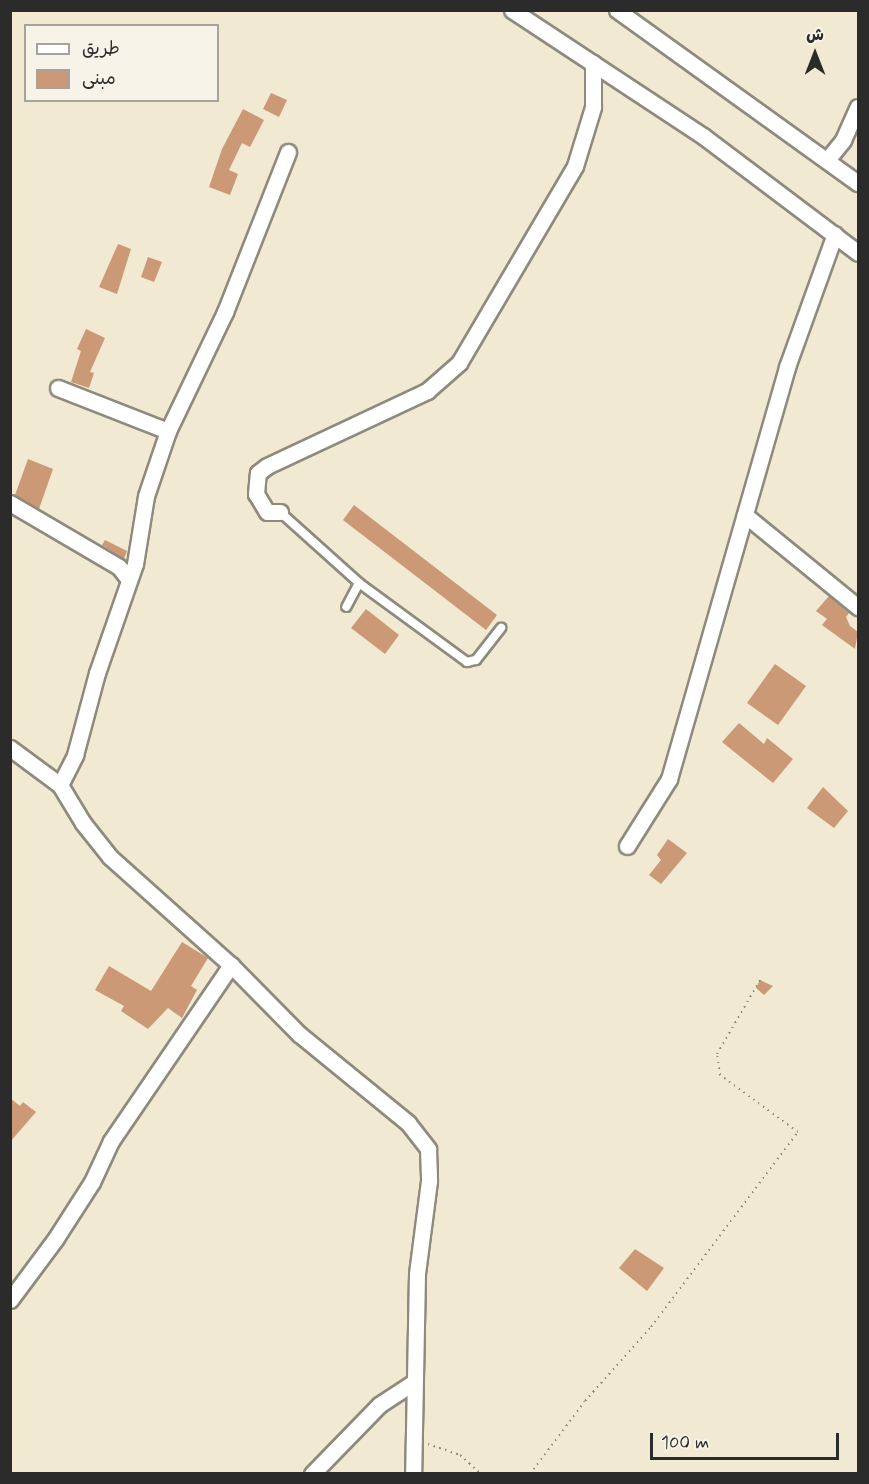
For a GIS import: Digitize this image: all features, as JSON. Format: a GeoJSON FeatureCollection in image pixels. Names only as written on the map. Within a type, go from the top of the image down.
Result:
{"type":"FeatureCollection","features":[{"type":"Feature","properties":{"kind":"street"},"geometry":{"type":"LineString","coordinates":[[512,10],[712,143],[858,253]]}},
{"type":"Feature","properties":{"kind":"street"},"geometry":{"type":"LineString","coordinates":[[616,10],[858,183]]}},
{"type":"Feature","properties":{"kind":"street"},"geometry":{"type":"LineString","coordinates":[[280,512],[267,512],[259,502],[258,473],[305,447],[427,391],[459,363],[575,166],[593,107],[593,63]]}},
{"type":"Feature","properties":{"kind":"street"},"geometry":{"type":"LineString","coordinates":[[828,160],[843,140],[858,107]]}},
{"type":"Feature","properties":{"kind":"street"},"geometry":{"type":"LineString","coordinates":[[60,785],[75,755],[129,580],[146,496],[168,431],[225,312],[288,152]]}},
{"type":"Feature","properties":{"kind":"street"},"geometry":{"type":"LineString","coordinates":[[627,846],[669,779],[787,367],[835,234]]}},
{"type":"Feature","properties":{"kind":"street"},"geometry":{"type":"LineString","coordinates":[[58,388],[168,431]]}},
{"type":"Feature","properties":{"kind":"street"},"geometry":{"type":"LineString","coordinates":[[10,503],[119,567],[129,580]]}},
{"type":"Feature","properties":{"kind":"street"},"geometry":{"type":"LineString","coordinates":[[745,515],[858,607]]}},
{"type":"Feature","properties":{"kind":"street"},"geometry":{"type":"LineString","coordinates":[[10,748],[60,785],[83,823],[110,857],[231,965],[299,1034],[408,1123],[428,1149],[429,1181],[417,1274],[413,1473]]}},
{"type":"Feature","properties":{"kind":"street"},"geometry":{"type":"LineString","coordinates":[[10,1300],[56,1238],[92,1182],[111,1142],[231,965]]}},
{"type":"Feature","properties":{"kind":"street"},"geometry":{"type":"LineString","coordinates":[[312,1473],[379,1405],[414,1382]]}},
{"type":"Feature","properties":{"kind":"lane"},"geometry":{"type":"LineString","coordinates":[[280,512],[359,583],[467,662],[476,660],[501,628]]}},
{"type":"Feature","properties":{"kind":"lane"},"geometry":{"type":"LineString","coordinates":[[346,607],[359,583]]}},
{"type":"Feature","properties":{"kind":"path"},"geometry":{"type":"LineString","coordinates":[[530,1473],[585,1401],[651,1327],[798,1132],[720,1075],[717,1054],[760,980]]}},
{"type":"Feature","properties":{"kind":"path"},"geometry":{"type":"LineString","coordinates":[[413,1442],[435,1444],[460,1455],[481,1473]]}},
{"type":"Feature","properties":{"kind":"building"},"geometry":{"type":"Polygon","coordinates":[[[271,93],[287,100],[279,117],[263,109],[271,93]]]}},
{"type":"Feature","properties":{"kind":"building"},"geometry":{"type":"Polygon","coordinates":[[[243,109],[264,120],[250,147],[242,143],[229,170],[238,174],[230,195],[209,187],[222,149],[243,109]]]}},
{"type":"Feature","properties":{"kind":"building"},"geometry":{"type":"Polygon","coordinates":[[[118,244],[131,249],[117,294],[99,287],[118,244]]]}},
{"type":"Feature","properties":{"kind":"building"},"geometry":{"type":"Polygon","coordinates":[[[148,257],[162,262],[154,282],[141,277],[148,257]]]}},
{"type":"Feature","properties":{"kind":"building"},"geometry":{"type":"Polygon","coordinates":[[[86,329],[105,338],[90,372],[94,373],[89,388],[71,382],[81,351],[77,349],[86,329]]]}},
{"type":"Feature","properties":{"kind":"building"},"geometry":{"type":"Polygon","coordinates":[[[28,459],[53,469],[39,509],[15,495],[28,459]]]}},
{"type":"Feature","properties":{"kind":"building"},"geometry":{"type":"Polygon","coordinates":[[[354,505],[497,615],[486,630],[343,520],[354,505]]]}},
{"type":"Feature","properties":{"kind":"building"},"geometry":{"type":"Polygon","coordinates":[[[105,540],[127,551],[124,559],[102,545],[105,540]]]}},
{"type":"Feature","properties":{"kind":"building"},"geometry":{"type":"Polygon","coordinates":[[[829,596],[849,613],[846,617],[850,626],[858,632],[855,649],[822,625],[827,619],[816,611],[829,596]]]}},
{"type":"Feature","properties":{"kind":"building"},"geometry":{"type":"Polygon","coordinates":[[[366,609],[399,635],[385,654],[351,628],[366,609]]]}},
{"type":"Feature","properties":{"kind":"building"},"geometry":{"type":"Polygon","coordinates":[[[775,664],[806,686],[778,725],[747,703],[775,664]]]}},
{"type":"Feature","properties":{"kind":"building"},"geometry":{"type":"Polygon","coordinates":[[[739,723],[764,744],[767,738],[793,759],[773,783],[722,742],[739,723]]]}},
{"type":"Feature","properties":{"kind":"building"},"geometry":{"type":"Polygon","coordinates":[[[823,787],[848,811],[834,828],[807,808],[823,787]]]}},
{"type":"Feature","properties":{"kind":"building"},"geometry":{"type":"Polygon","coordinates":[[[668,839],[687,853],[661,884],[649,875],[661,860],[657,855],[668,839]]]}},
{"type":"Feature","properties":{"kind":"building"},"geometry":{"type":"Polygon","coordinates":[[[182,942],[208,958],[191,986],[197,990],[182,1018],[168,1008],[148,1029],[121,1011],[124,1006],[95,990],[109,966],[151,991],[182,942]]]}},
{"type":"Feature","properties":{"kind":"building"},"geometry":{"type":"Polygon","coordinates":[[[760,980],[773,986],[764,995],[756,988],[760,980]]]}},
{"type":"Feature","properties":{"kind":"building"},"geometry":{"type":"Polygon","coordinates":[[[10,1098],[20,1106],[23,1102],[36,1112],[10,1142],[10,1098]]]}},
{"type":"Feature","properties":{"kind":"building"},"geometry":{"type":"Polygon","coordinates":[[[635,1249],[664,1268],[647,1291],[619,1268],[635,1249]]]}}]}
